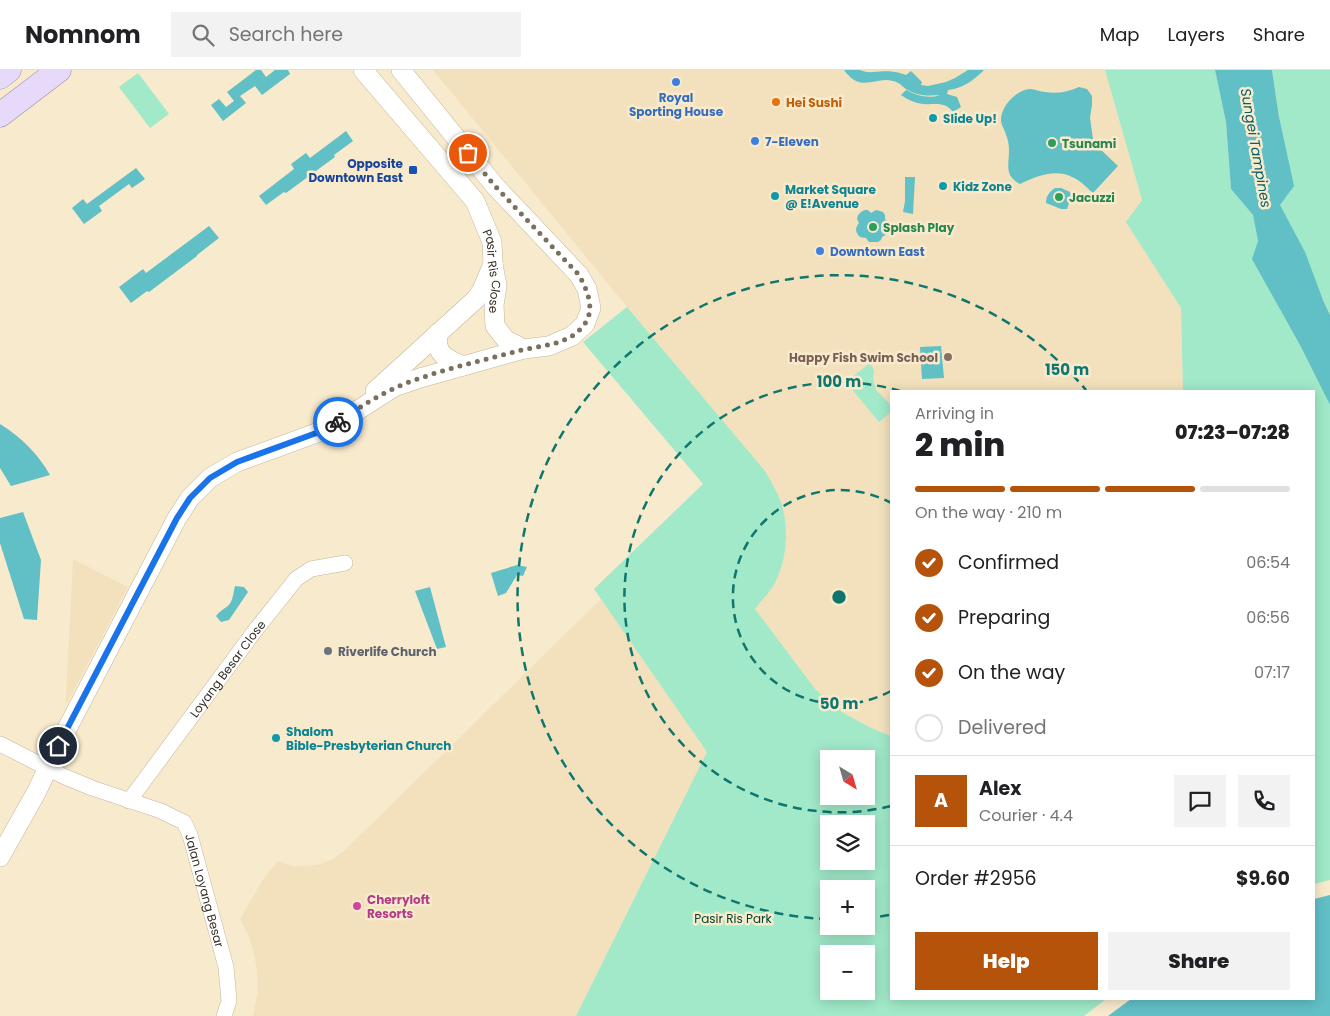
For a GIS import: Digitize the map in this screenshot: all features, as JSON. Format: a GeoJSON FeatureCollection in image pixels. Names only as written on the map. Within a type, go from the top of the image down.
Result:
{"type":"FeatureCollection","features":[{"type":"Feature","properties":{"kind":"main road"},"geometry":{"type":"LineString","coordinates":[[0,77],[9,70]]}},
{"type":"Feature","properties":{"kind":"main road"},"geometry":{"type":"LineString","coordinates":[[0,115],[59,70]]}},
{"type":"Feature","properties":{"kind":"street","name":"Pasir Ris Close"},"geometry":{"type":"LineString","coordinates":[[363,70],[476,201],[492,242],[497,286],[494,305],[496,326],[506,340],[524,349]]}},
{"type":"Feature","properties":{"kind":"street"},"geometry":{"type":"LineString","coordinates":[[0,857],[37,791],[58,746],[177,518],[190,498],[210,478],[237,462],[330,428],[394,387],[524,349],[549,346],[572,336],[585,324],[590,308],[587,289],[579,275],[495,186],[401,70]]}},
{"type":"Feature","properties":{"kind":"street"},"geometry":{"type":"LineString","coordinates":[[352,413],[476,299],[493,264]]}},
{"type":"Feature","properties":{"kind":"street"},"geometry":{"type":"LineString","coordinates":[[438,333],[438,346],[442,353],[447,359],[463,366]]}},
{"type":"Feature","properties":{"kind":"street","name":"Loyang Besar Close"},"geometry":{"type":"LineString","coordinates":[[129,801],[248,640],[296,579],[311,569],[345,563]]}},
{"type":"Feature","properties":{"kind":"street","name":"Jalan Loyang Besar"},"geometry":{"type":"LineString","coordinates":[[0,744],[92,788],[161,811],[184,822],[190,835],[226,967],[229,1001],[224,1016]]}},
{"type":"Feature","properties":{"kind":"shaded area","name":"Downtown East"},"geometry":{"type":"Polygon","coordinates":[[[433,70],[1105,70],[1142,200],[1127,222],[1181,308],[1183,390],[890,390],[890,736],[869,727],[842,712],[816,690],[755,609],[772,587],[782,565],[786,545],[786,524],[775,487],[765,471],[627,307],[433,70]]]}},
{"type":"Feature","properties":{"kind":"shaded area"},"geometry":{"type":"Polygon","coordinates":[[[73,559],[128,587],[66,705],[66,695],[73,559]]]}},
{"type":"Feature","properties":{"kind":"shaded area"},"geometry":{"type":"Polygon","coordinates":[[[601,599],[708,752],[576,1016],[253,1016],[258,990],[257,972],[254,952],[240,919],[264,878],[278,861],[292,866],[321,864],[333,859],[345,850],[601,599]]]}},
{"type":"Feature","properties":{"kind":"green space"},"geometry":{"type":"Polygon","coordinates":[[[1105,70],[1215,70],[1226,122],[1231,189],[1253,215],[1258,241],[1253,259],[1330,405],[1330,880],[1315,884],[1315,390],[1183,390],[1181,308],[1126,222],[1142,200],[1105,70]]]}},
{"type":"Feature","properties":{"kind":"green space"},"geometry":{"type":"Polygon","coordinates":[[[1272,70],[1330,70],[1330,315],[1280,205],[1279,117],[1272,70]]]}},
{"type":"Feature","properties":{"kind":"green space"},"geometry":{"type":"Polygon","coordinates":[[[138,73],[169,114],[150,128],[119,87],[138,73]]]}},
{"type":"Feature","properties":{"kind":"green space","name":"Pasir Ris Park"},"geometry":{"type":"Polygon","coordinates":[[[627,307],[765,471],[778,494],[786,523],[784,557],[772,588],[755,609],[816,690],[842,712],[869,727],[890,736],[890,1000],[1105,1000],[1084,1016],[576,1016],[707,752],[594,589],[703,484],[583,342],[627,307]]]}},
{"type":"Feature","properties":{"kind":"green space"},"geometry":{"type":"Polygon","coordinates":[[[870,363],[874,370],[873,379],[876,390],[889,403],[890,413],[879,422],[846,382],[870,363]]]}},
{"type":"Feature","properties":{"kind":"water"},"geometry":{"type":"Polygon","coordinates":[[[256,70],[261,70],[266,77],[275,70],[288,70],[290,74],[262,95],[255,86],[240,96],[246,103],[223,121],[211,105],[219,99],[226,107],[234,101],[227,92],[256,70]]]}},
{"type":"Feature","properties":{"kind":"water"},"geometry":{"type":"Polygon","coordinates":[[[844,70],[889,71],[906,75],[911,71],[922,82],[921,85],[928,86],[946,82],[968,70],[984,70],[968,83],[948,90],[947,94],[957,97],[961,107],[953,112],[943,105],[917,103],[901,95],[906,90],[914,94],[923,96],[932,97],[940,95],[914,93],[893,81],[862,83],[850,77],[844,70]]]}},
{"type":"Feature","properties":{"kind":"water","name":"Sungei Tampines"},"geometry":{"type":"Polygon","coordinates":[[[1215,70],[1272,70],[1279,117],[1294,186],[1280,205],[1305,252],[1330,315],[1330,405],[1301,347],[1252,259],[1258,241],[1253,215],[1231,189],[1226,122],[1215,70]]]}},
{"type":"Feature","properties":{"kind":"water","name":"Tsunami"},"geometry":{"type":"Polygon","coordinates":[[[1079,87],[1087,89],[1092,96],[1090,118],[1093,139],[1098,147],[1118,166],[1093,193],[1077,179],[1067,175],[1053,173],[1020,184],[1015,181],[1009,174],[1009,144],[1001,122],[1006,104],[1025,90],[1032,89],[1058,93],[1079,87]]]}},
{"type":"Feature","properties":{"kind":"water"},"geometry":{"type":"Polygon","coordinates":[[[346,131],[353,141],[334,155],[335,157],[286,193],[284,192],[266,205],[259,196],[294,169],[291,164],[306,153],[310,158],[346,131]]]}},
{"type":"Feature","properties":{"kind":"water"},"geometry":{"type":"Polygon","coordinates":[[[136,168],[145,179],[132,188],[129,184],[99,206],[102,211],[84,224],[72,208],[83,199],[87,204],[136,168]]]}},
{"type":"Feature","properties":{"kind":"water"},"geometry":{"type":"Polygon","coordinates":[[[905,177],[915,177],[913,214],[903,212],[905,177]]]}},
{"type":"Feature","properties":{"kind":"water","name":"Jacuzzi"},"geometry":{"type":"Polygon","coordinates":[[[1055,188],[1061,188],[1072,195],[1067,209],[1061,209],[1046,203],[1048,194],[1055,188]]]}},
{"type":"Feature","properties":{"kind":"water","name":"Splash Play"},"geometry":{"type":"Polygon","coordinates":[[[865,210],[871,213],[876,210],[883,212],[885,219],[890,224],[890,232],[878,242],[869,242],[866,238],[860,237],[856,232],[859,223],[858,216],[865,210]]]}},
{"type":"Feature","properties":{"kind":"water"},"geometry":{"type":"Polygon","coordinates":[[[209,226],[219,238],[149,292],[147,291],[131,303],[119,287],[143,269],[146,273],[209,226]]]}},
{"type":"Feature","properties":{"kind":"water"},"geometry":{"type":"Polygon","coordinates":[[[941,346],[944,378],[922,379],[920,347],[941,346]]]}},
{"type":"Feature","properties":{"kind":"water"},"geometry":{"type":"Polygon","coordinates":[[[0,424],[28,446],[50,475],[11,486],[0,468],[0,424]]]}},
{"type":"Feature","properties":{"kind":"water"},"geometry":{"type":"Polygon","coordinates":[[[23,512],[41,560],[37,620],[24,619],[0,543],[0,518],[23,512]]]}},
{"type":"Feature","properties":{"kind":"water"},"geometry":{"type":"Polygon","coordinates":[[[517,565],[527,567],[523,576],[517,575],[506,593],[498,596],[491,573],[517,565]]]}},
{"type":"Feature","properties":{"kind":"water"},"geometry":{"type":"Polygon","coordinates":[[[235,586],[244,587],[248,592],[229,620],[221,622],[216,616],[230,604],[235,586]]]}},
{"type":"Feature","properties":{"kind":"water"},"geometry":{"type":"Polygon","coordinates":[[[430,587],[446,647],[437,649],[415,591],[430,587]]]}},
{"type":"Feature","properties":{"kind":"water"},"geometry":{"type":"Polygon","coordinates":[[[1330,895],[1330,1016],[1108,1016],[1130,1000],[1315,1000],[1315,899],[1330,895]]]}},
{"type":"Feature","properties":{"kind":"way so far"},"geometry":{"type":"LineString","coordinates":[[338,422],[394,387],[524,349],[549,346],[572,336],[585,324],[590,308],[587,289],[579,275],[495,186],[468,153]]}},
{"type":"Feature","properties":{"kind":"place","name":"Royal Sporting House"},"geometry":{"type":"Point","coordinates":[676,82]}},
{"type":"Feature","properties":{"kind":"place","name":"Hei Sushi"},"geometry":{"type":"Point","coordinates":[776,102]}},
{"type":"Feature","properties":{"kind":"place","name":"Slide Up!"},"geometry":{"type":"Point","coordinates":[933,118]}},
{"type":"Feature","properties":{"kind":"place","name":"7-Eleven"},"geometry":{"type":"Point","coordinates":[755,141]}},
{"type":"Feature","properties":{"kind":"place","name":"Tsunami"},"geometry":{"type":"Point","coordinates":[1052,143]}},
{"type":"Feature","properties":{"kind":"place","name":"Opposite Downtown East"},"geometry":{"type":"Point","coordinates":[413,170]}},
{"type":"Feature","properties":{"kind":"place","name":"Kidz Zone"},"geometry":{"type":"Point","coordinates":[943,186]}},
{"type":"Feature","properties":{"kind":"place","name":"Market Square @ E!Avenue"},"geometry":{"type":"Point","coordinates":[775,196]}},
{"type":"Feature","properties":{"kind":"place","name":"Jacuzzi"},"geometry":{"type":"Point","coordinates":[1059,197]}},
{"type":"Feature","properties":{"kind":"place","name":"Splash Play"},"geometry":{"type":"Point","coordinates":[873,227]}},
{"type":"Feature","properties":{"kind":"place","name":"Downtown East"},"geometry":{"type":"Point","coordinates":[820,251]}},
{"type":"Feature","properties":{"kind":"place","name":"Happy Fish Swim School"},"geometry":{"type":"Point","coordinates":[948,357]}},
{"type":"Feature","properties":{"kind":"place","name":"Riverlife Church"},"geometry":{"type":"Point","coordinates":[328,651]}},
{"type":"Feature","properties":{"kind":"place","name":"Shalom Bible-Presbyterian Church"},"geometry":{"type":"Point","coordinates":[276,738]}},
{"type":"Feature","properties":{"kind":"place","name":"Cherryloft Resorts"},"geometry":{"type":"Point","coordinates":[357,906]}},
{"type":"Feature","properties":{"kind":"route"},"geometry":{"type":"LineString","coordinates":[[58,746],[177,518],[190,498],[210,478],[237,462],[330,428],[338,422]]}}]}
